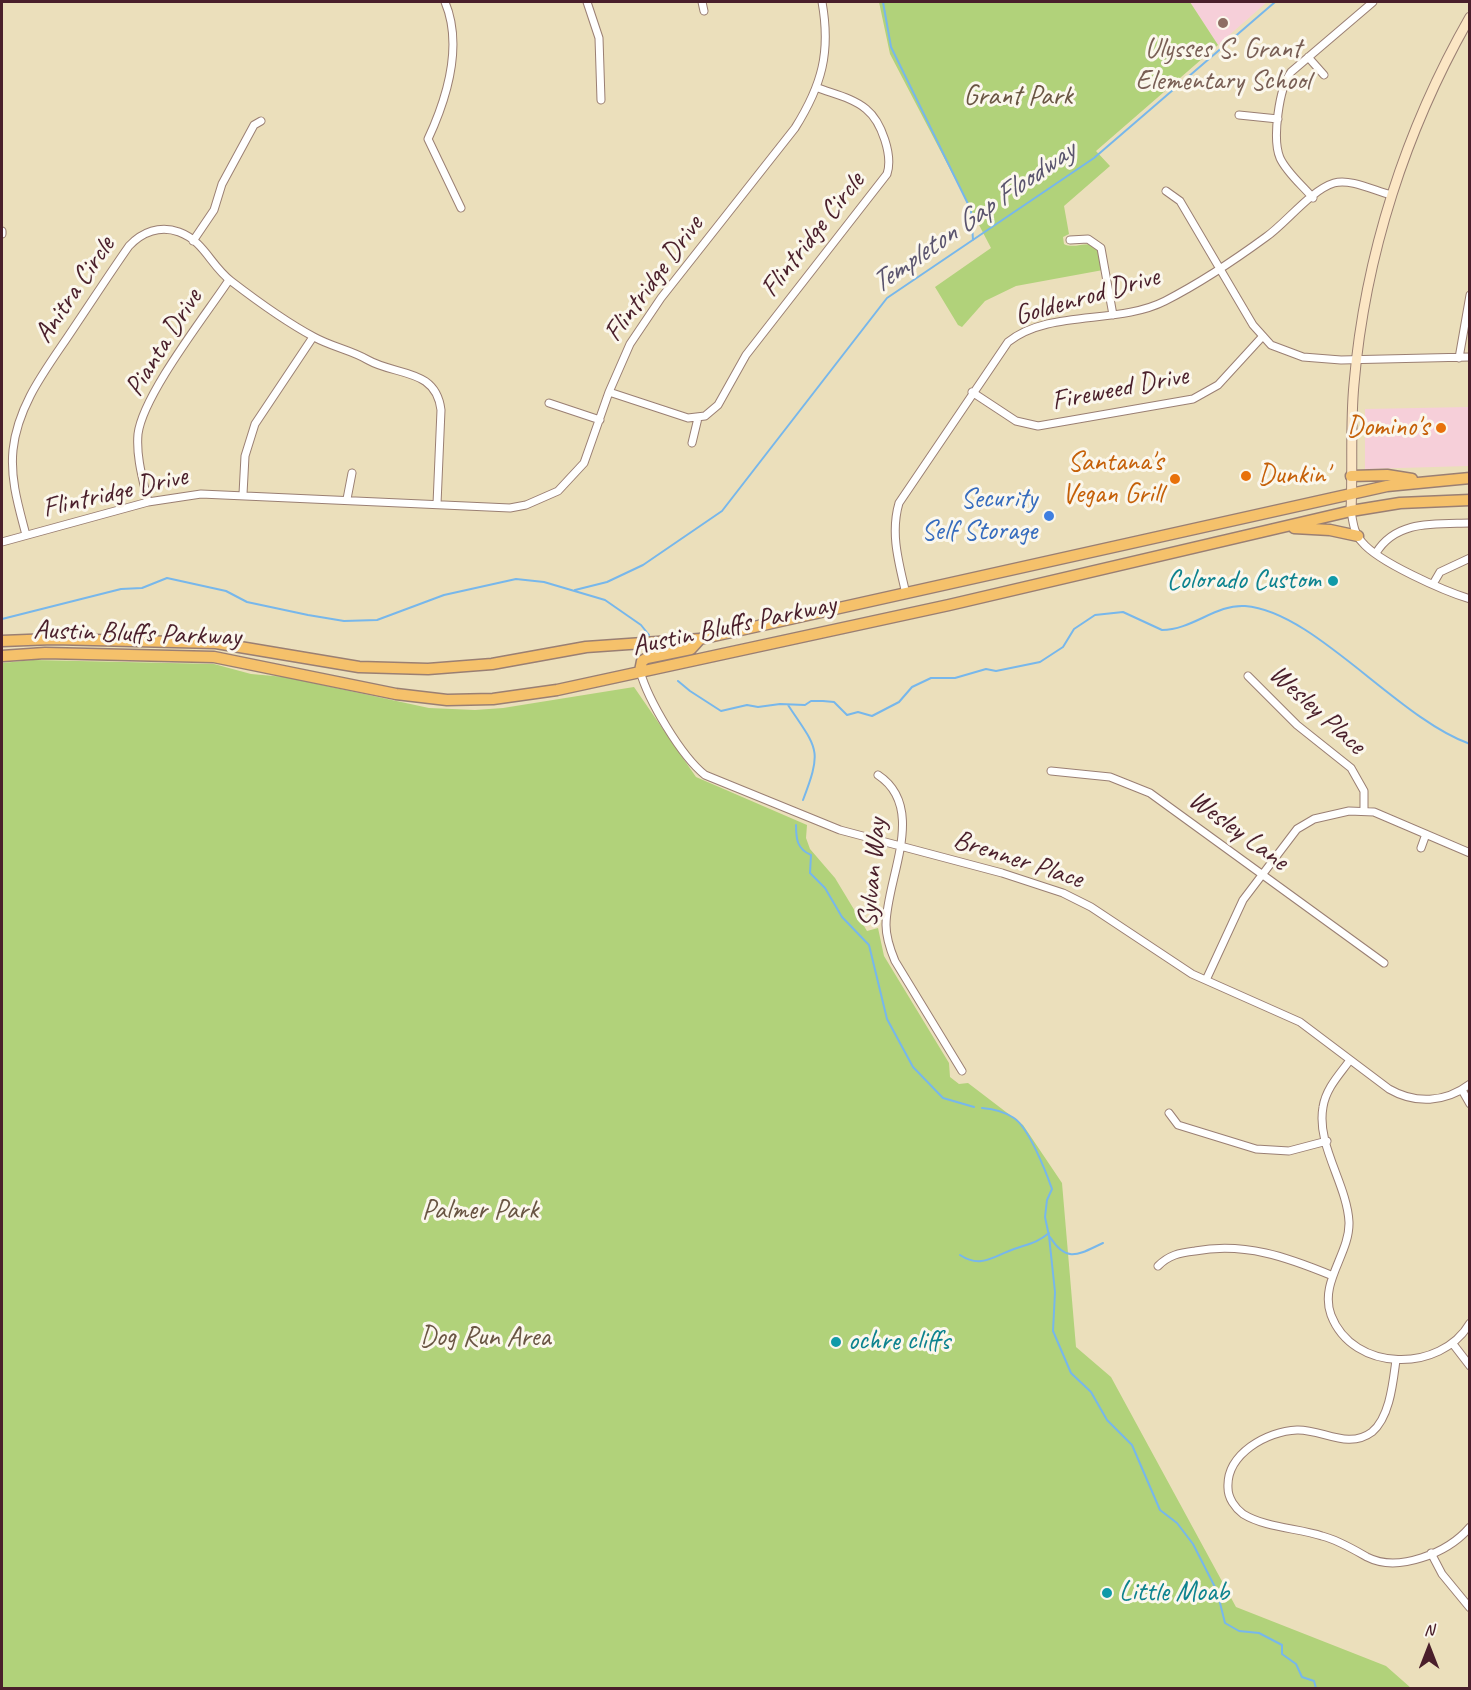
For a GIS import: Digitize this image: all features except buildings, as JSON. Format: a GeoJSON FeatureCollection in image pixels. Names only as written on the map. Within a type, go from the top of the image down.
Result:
{"type":"FeatureCollection","features":[{"type":"Feature","properties":{"kind":"main road"},"geometry":{"type":"LineString","coordinates":[[1351,476],[1387,475],[1418,481]]}},
{"type":"Feature","properties":{"kind":"main road","name":"Austin Bluffs Parkway"},"geometry":{"type":"LineString","coordinates":[[2,641],[196,641],[359,667],[428,669],[492,664],[586,647],[700,639],[1352,494],[1418,481],[1470,477]]}},
{"type":"Feature","properties":{"kind":"main road","name":"Austin Bluffs Parkway"},"geometry":{"type":"LineString","coordinates":[[2,656],[45,653],[214,657],[260,664],[396,694],[474,701],[557,690],[949,605],[1351,511],[1400,503],[1470,500]]}},
{"type":"Feature","properties":{"kind":"main road"},"geometry":{"type":"LineString","coordinates":[[1279,528],[1330,530],[1358,536]]}},
{"type":"Feature","properties":{"kind":"main road"},"geometry":{"type":"LineString","coordinates":[[640,671],[642,661],[647,658],[691,649],[700,639]]}},
{"type":"Feature","properties":{"kind":"street"},"geometry":{"type":"LineString","coordinates":[[446,2],[452,32],[449,82],[440,114],[428,139],[461,208]]}},
{"type":"Feature","properties":{"kind":"street"},"geometry":{"type":"LineString","coordinates":[[587,2],[599,38],[601,100]]}},
{"type":"Feature","properties":{"kind":"street"},"geometry":{"type":"LineString","coordinates":[[702,2],[704,10]]}},
{"type":"Feature","properties":{"kind":"street","name":"Flintridge Drive"},"geometry":{"type":"LineString","coordinates":[[2,542],[148,502],[186,495],[243,494],[510,508],[544,498],[566,484],[584,463],[609,392],[630,344],[645,320],[795,128],[818,88],[826,47],[822,2]]}},
{"type":"Feature","properties":{"kind":"street"},"geometry":{"type":"LineString","coordinates":[[1312,198],[1280,158],[1277,142],[1282,85],[1291,72],[1374,2]]}},
{"type":"Feature","properties":{"kind":"street"},"geometry":{"type":"LineString","coordinates":[[1470,17],[1433,88],[1391,195],[1370,278],[1356,360],[1351,476],[1351,511],[1358,536],[1363,544],[1433,584],[1470,599]]}},
{"type":"Feature","properties":{"kind":"street"},"geometry":{"type":"LineString","coordinates":[[1308,57],[1324,75]]}},
{"type":"Feature","properties":{"kind":"street","name":"Flintridge Circle"},"geometry":{"type":"LineString","coordinates":[[698,418],[711,412],[718,405],[746,355],[887,174],[891,164],[888,147],[870,113],[851,100],[818,88]]}},
{"type":"Feature","properties":{"kind":"street"},"geometry":{"type":"LineString","coordinates":[[1239,115],[1278,119]]}},
{"type":"Feature","properties":{"kind":"street"},"geometry":{"type":"LineString","coordinates":[[193,241],[214,210],[222,184],[254,125],[261,121]]}},
{"type":"Feature","properties":{"kind":"street","name":"Goldenrod Drive"},"geometry":{"type":"LineString","coordinates":[[906,594],[894,526],[900,503],[1001,349],[1016,336],[1040,327],[1113,315],[1166,300],[1266,237],[1332,184],[1341,182],[1391,195]]}},
{"type":"Feature","properties":{"kind":"street"},"geometry":{"type":"LineString","coordinates":[[1166,191],[1180,201],[1262,337],[1271,345],[1291,354],[1356,360],[1470,357]]}},
{"type":"Feature","properties":{"kind":"street","name":"Anitra Circle"},"geometry":{"type":"LineString","coordinates":[[26,536],[15,492],[12,465],[18,423],[28,398],[136,238],[161,229],[178,232],[193,241],[207,252],[229,280],[313,337],[351,350],[388,369],[418,375],[431,386],[439,397],[441,410],[437,504]]}},
{"type":"Feature","properties":{"kind":"street"},"geometry":{"type":"LineString","coordinates":[[1070,240],[1088,239],[1101,248],[1113,315]]}},
{"type":"Feature","properties":{"kind":"street","name":"Pianta Drive"},"geometry":{"type":"LineString","coordinates":[[148,502],[138,460],[141,420],[154,393],[229,280]]}},
{"type":"Feature","properties":{"kind":"street"},"geometry":{"type":"LineString","coordinates":[[1459,358],[1470,295]]}},
{"type":"Feature","properties":{"kind":"street"},"geometry":{"type":"LineString","coordinates":[[243,494],[245,456],[255,424],[313,337]]}},
{"type":"Feature","properties":{"kind":"street","name":"Fireweed Drive"},"geometry":{"type":"LineString","coordinates":[[972,392],[1016,421],[1038,426],[1180,403],[1206,393],[1218,385],[1262,337]]}},
{"type":"Feature","properties":{"kind":"street"},"geometry":{"type":"LineString","coordinates":[[609,392],[688,418],[698,418],[692,443]]}},
{"type":"Feature","properties":{"kind":"street"},"geometry":{"type":"LineString","coordinates":[[549,403],[600,420]]}},
{"type":"Feature","properties":{"kind":"street"},"geometry":{"type":"LineString","coordinates":[[347,500],[352,473]]}},
{"type":"Feature","properties":{"kind":"street"},"geometry":{"type":"LineString","coordinates":[[1376,553],[1387,537],[1398,530],[1470,523]]}},
{"type":"Feature","properties":{"kind":"street"},"geometry":{"type":"LineString","coordinates":[[1433,584],[1440,572],[1470,558]]}},
{"type":"Feature","properties":{"kind":"street","name":"Brenner Place"},"geometry":{"type":"LineString","coordinates":[[640,671],[649,696],[691,763],[705,775],[840,830],[1002,873],[1062,893],[1091,908],[1186,970],[1300,1022],[1389,1089],[1405,1097],[1432,1100],[1462,1090],[1470,1084]]}},
{"type":"Feature","properties":{"kind":"street","name":"Wesley Place"},"geometry":{"type":"LineString","coordinates":[[1248,676],[1297,725],[1357,775],[1364,791],[1364,810]]}},
{"type":"Feature","properties":{"kind":"street","name":"Wesley Lane"},"geometry":{"type":"LineString","coordinates":[[1051,771],[1110,777],[1141,788],[1384,963]]}},
{"type":"Feature","properties":{"kind":"street","name":"Sylvan Way"},"geometry":{"type":"LineString","coordinates":[[878,775],[889,783],[901,812],[903,826],[886,915],[888,944],[895,961],[962,1071]]}},
{"type":"Feature","properties":{"kind":"street"},"geometry":{"type":"LineString","coordinates":[[1206,980],[1238,908],[1261,875],[1305,823],[1335,812],[1364,810],[1383,814],[1470,853]]}},
{"type":"Feature","properties":{"kind":"street"},"geometry":{"type":"LineString","coordinates":[[1421,848],[1426,834]]}},
{"type":"Feature","properties":{"kind":"street"},"geometry":{"type":"LineString","coordinates":[[1350,1060],[1325,1098],[1322,1117],[1349,1222],[1346,1242],[1333,1276],[1328,1301],[1332,1316],[1343,1333],[1361,1348],[1396,1360],[1424,1358],[1453,1344],[1470,1323]]}},
{"type":"Feature","properties":{"kind":"street"},"geometry":{"type":"LineString","coordinates":[[1462,1090],[1470,1104]]}},
{"type":"Feature","properties":{"kind":"street"},"geometry":{"type":"LineString","coordinates":[[1169,1113],[1178,1125],[1256,1149],[1289,1150],[1327,1141]]}},
{"type":"Feature","properties":{"kind":"street"},"geometry":{"type":"LineString","coordinates":[[1158,1266],[1168,1256],[1176,1254],[1212,1248],[1245,1248],[1293,1259],[1333,1276]]}},
{"type":"Feature","properties":{"kind":"street"},"geometry":{"type":"LineString","coordinates":[[1453,1344],[1470,1366]]}},
{"type":"Feature","properties":{"kind":"street"},"geometry":{"type":"LineString","coordinates":[[1396,1360],[1388,1400],[1373,1431],[1352,1440],[1305,1430],[1272,1435],[1243,1452],[1232,1464],[1228,1479],[1228,1494],[1235,1507],[1249,1517],[1323,1536],[1381,1563],[1408,1563],[1452,1543],[1470,1527]]}},
{"type":"Feature","properties":{"kind":"street"},"geometry":{"type":"LineString","coordinates":[[1431,1553],[1442,1574],[1470,1608]]}},
{"type":"Feature","properties":{"kind":"shaded area","name":"Ulysses S. Grant Elementary School"},"geometry":{"type":"Polygon","coordinates":[[[1190,2],[1267,2],[1218,45],[1190,2]]]}},
{"type":"Feature","properties":{"kind":"shaded area"},"geometry":{"type":"Polygon","coordinates":[[[1469,407],[1469,466],[1365,469],[1365,409],[1469,407]]]}},
{"type":"Feature","properties":{"kind":"green space","name":"Grant Park"},"geometry":{"type":"Polygon","coordinates":[[[879,2],[1190,2],[1218,45],[1096,151],[1110,166],[1064,206],[1069,234],[1063,237],[1064,244],[1095,245],[1100,254],[1103,270],[1016,286],[985,301],[962,327],[958,325],[935,287],[991,248],[890,54],[879,2]]]}},
{"type":"Feature","properties":{"kind":"green space","name":"Palmer Park"},"geometry":{"type":"Polygon","coordinates":[[[33,660],[214,664],[251,674],[285,677],[429,708],[475,710],[503,708],[634,687],[696,777],[807,825],[806,838],[810,849],[835,878],[867,931],[878,928],[884,956],[949,1063],[950,1077],[959,1084],[968,1083],[1023,1125],[1062,1183],[1076,1347],[1111,1377],[1236,1607],[1386,1666],[1411,1688],[2,1688],[2,663],[33,660]]]}},
{"type":"Feature","properties":{"kind":"waterway"},"geometry":{"type":"LineString","coordinates":[[883,2],[891,47],[971,210],[973,240]]}},
{"type":"Feature","properties":{"kind":"waterway","name":"Templeton Gap Floodway"},"geometry":{"type":"LineString","coordinates":[[575,590],[607,582],[643,565],[722,511],[887,298],[1094,158],[1275,2]]}},
{"type":"Feature","properties":{"kind":"waterway","name":"Templeton Gap Floodway"},"geometry":{"type":"LineString","coordinates":[[2,619],[121,589],[142,588],[167,578],[226,591],[247,602],[308,615],[344,621],[377,620],[444,595],[516,579],[544,582],[605,600],[641,625],[649,635]]}},
{"type":"Feature","properties":{"kind":"waterway","name":"Templeton Gap Floodway"},"geometry":{"type":"LineString","coordinates":[[678,681],[721,711],[747,705],[758,707],[780,704],[805,705],[811,701],[823,701],[834,702],[847,715],[858,712],[872,716],[899,702],[912,687],[931,678],[955,678],[986,669],[996,671],[1040,662],[1063,647],[1074,629],[1095,615],[1123,612],[1162,630],[1184,626],[1234,606],[1245,606],[1271,612],[1299,626],[1414,712],[1442,731],[1470,744]]}},
{"type":"Feature","properties":{"kind":"waterway","name":"Templeton Gap Floodway"},"geometry":{"type":"LineString","coordinates":[[788,705],[811,741],[814,750],[813,769],[803,800]]}},
{"type":"Feature","properties":{"kind":"waterway","name":"Templeton Gap Floodway"},"geometry":{"type":"LineString","coordinates":[[796,825],[798,843],[811,855],[810,873],[825,888],[842,917],[869,945],[887,1019],[913,1067],[943,1098],[974,1107]]}},
{"type":"Feature","properties":{"kind":"waterway"},"geometry":{"type":"LineString","coordinates":[[982,1108],[1003,1112],[1020,1123],[1036,1151],[1052,1189],[1047,1200],[1045,1217],[1055,1292],[1053,1331],[1071,1373],[1091,1392],[1107,1420],[1132,1445],[1160,1510],[1177,1523],[1193,1544],[1217,1591],[1225,1623],[1239,1631],[1259,1633],[1282,1645],[1282,1654],[1296,1664],[1302,1677],[1314,1681],[1316,1688]]}},
{"type":"Feature","properties":{"kind":"waterway"},"geometry":{"type":"LineString","coordinates":[[960,1255],[974,1261],[987,1260],[1036,1241],[1049,1233]]}},
{"type":"Feature","properties":{"kind":"waterway"},"geometry":{"type":"LineString","coordinates":[[1050,1237],[1062,1251],[1068,1254],[1080,1253],[1103,1243]]}},
{"type":"Feature","properties":{"kind":"place","name":"Ulysses S. Grant Elementary School"},"geometry":{"type":"Point","coordinates":[1223,23]}},
{"type":"Feature","properties":{"kind":"place","name":"Domino's"},"geometry":{"type":"Point","coordinates":[1441,428]}},
{"type":"Feature","properties":{"kind":"place","name":"Dunkin'"},"geometry":{"type":"Point","coordinates":[1246,476]}},
{"type":"Feature","properties":{"kind":"place","name":"Santana's Vegan Grill"},"geometry":{"type":"Point","coordinates":[1175,479]}},
{"type":"Feature","properties":{"kind":"place","name":"Security Self Storage"},"geometry":{"type":"Point","coordinates":[1049,516]}},
{"type":"Feature","properties":{"kind":"place","name":"Colorado Custom"},"geometry":{"type":"Point","coordinates":[1333,581]}},
{"type":"Feature","properties":{"kind":"place","name":"ochre cliffs"},"geometry":{"type":"Point","coordinates":[836,1342]}},
{"type":"Feature","properties":{"kind":"place","name":"Little Moab"},"geometry":{"type":"Point","coordinates":[1107,1593]}},
{"type":"Feature","properties":{"kind":"park label","name":"Dog Run Area"},"geometry":{"type":"Point","coordinates":[485,1338]}}]}
